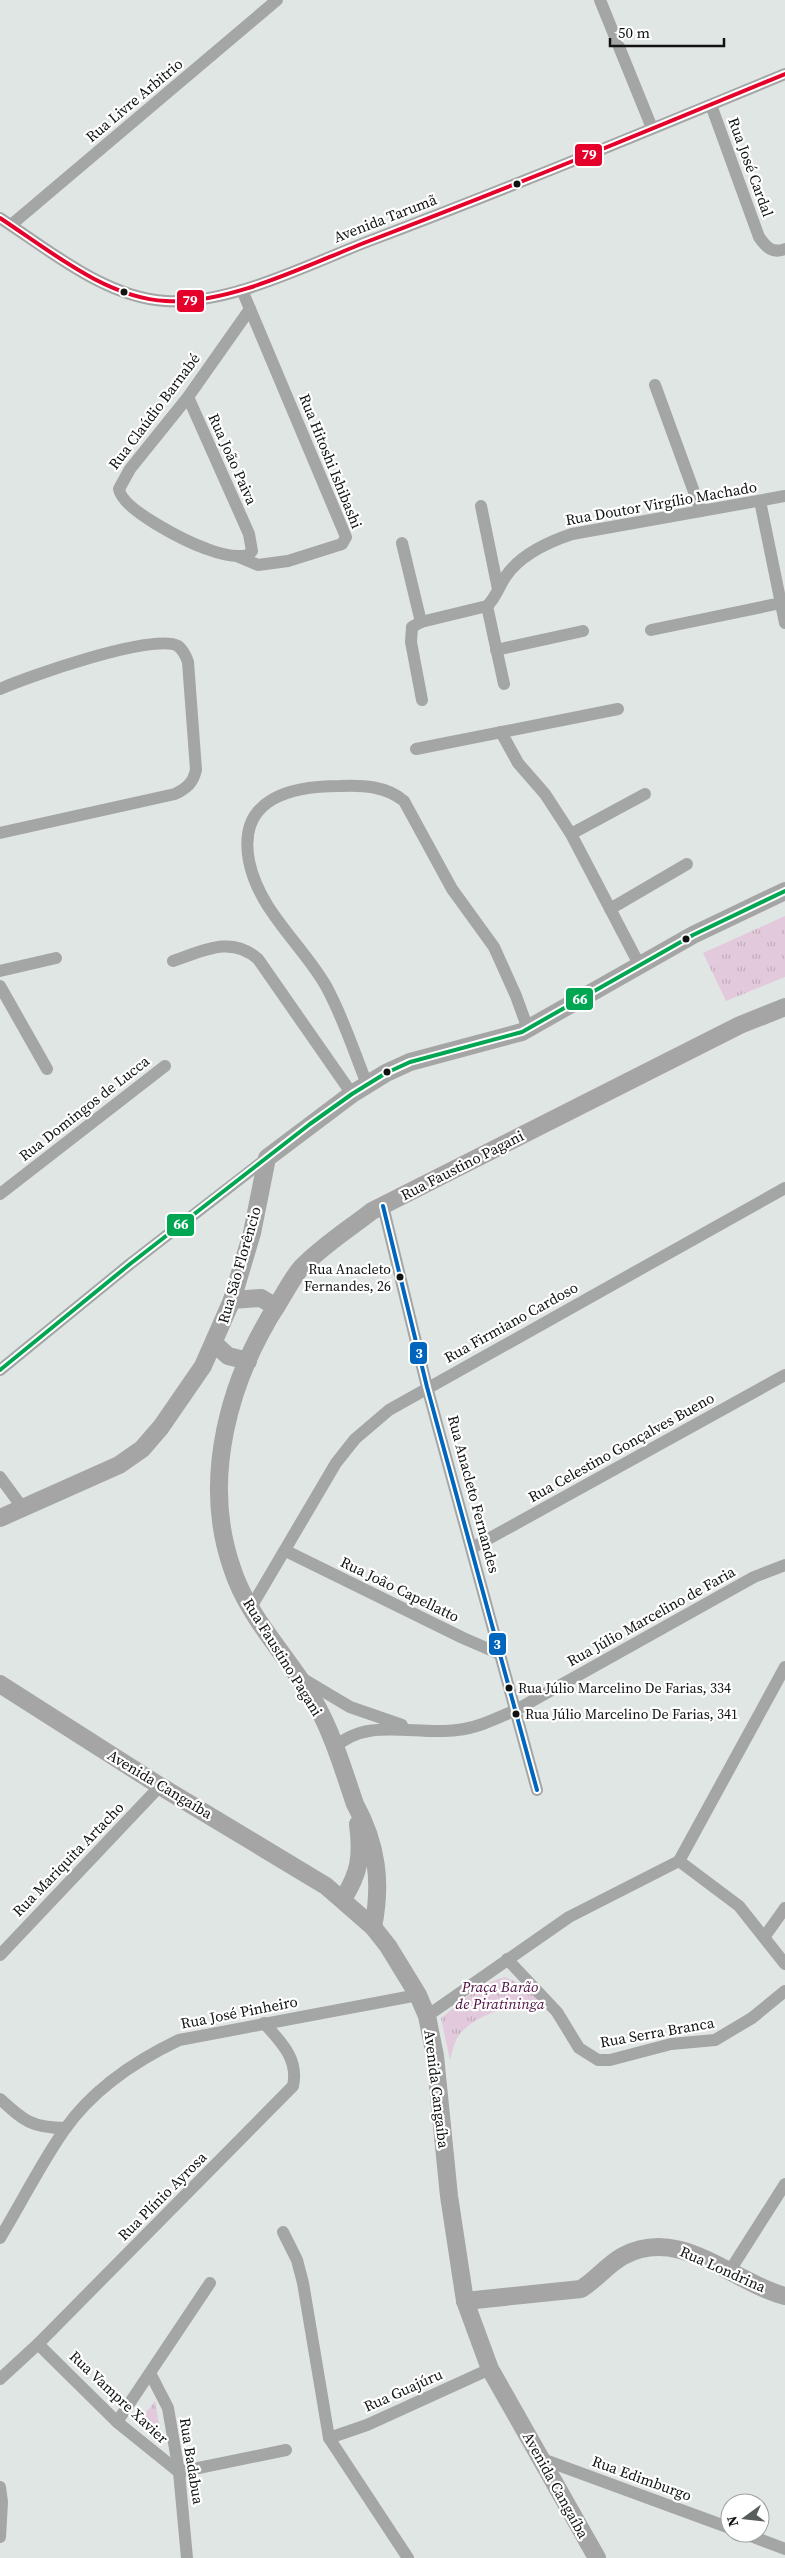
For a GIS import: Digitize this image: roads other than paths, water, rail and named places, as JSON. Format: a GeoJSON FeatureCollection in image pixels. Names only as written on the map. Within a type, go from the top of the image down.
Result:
{"type":"FeatureCollection","features":[{"type":"Feature","properties":{"kind":"street","name":"Rua Livre Arbitrio"},"geometry":{"type":"LineString","coordinates":[[11,225],[278,0]]}},
{"type":"Feature","properties":{"kind":"street"},"geometry":{"type":"LineString","coordinates":[[600,0],[652,128]]}},
{"type":"Feature","properties":{"kind":"street","name":"Avenida Tarumã"},"geometry":{"type":"LineString","coordinates":[[0,218],[120,292],[157,300],[189,301],[242,290],[483,198],[785,74]]}},
{"type":"Feature","properties":{"kind":"street","name":"Rua José Cardal"},"geometry":{"type":"LineString","coordinates":[[711,105],[759,237],[770,250],[776,252],[785,249]]}},
{"type":"Feature","properties":{"kind":"street","name":"Rua Hitoshi Ishibashi"},"geometry":{"type":"LineString","coordinates":[[239,557],[258,564],[288,561],[342,544],[346,536],[242,290]]}},
{"type":"Feature","properties":{"kind":"street","name":"Rua Claúdio Barnabé"},"geometry":{"type":"LineString","coordinates":[[239,557],[207,550],[180,537],[134,509],[120,494],[120,484],[188,397],[250,309]]}},
{"type":"Feature","properties":{"kind":"street"},"geometry":{"type":"LineString","coordinates":[[655,385],[701,511]]}},
{"type":"Feature","properties":{"kind":"street","name":"Rua João Paiva"},"geometry":{"type":"LineString","coordinates":[[188,397],[249,534],[252,551],[248,556],[239,557]]}},
{"type":"Feature","properties":{"kind":"street","name":"Rua Doutor Virgílio Machado"},"geometry":{"type":"LineString","coordinates":[[487,606],[505,576],[521,560],[550,542],[572,534],[785,496]]}},
{"type":"Feature","properties":{"kind":"street"},"geometry":{"type":"LineString","coordinates":[[760,501],[785,622]]}},
{"type":"Feature","properties":{"kind":"street"},"geometry":{"type":"LineString","coordinates":[[481,506],[498,589]]}},
{"type":"Feature","properties":{"kind":"street"},"geometry":{"type":"LineString","coordinates":[[402,543],[421,622]]}},
{"type":"Feature","properties":{"kind":"street"},"geometry":{"type":"LineString","coordinates":[[651,630],[781,603]]}},
{"type":"Feature","properties":{"kind":"street"},"geometry":{"type":"LineString","coordinates":[[422,700],[411,642],[412,627],[421,622],[487,606],[504,684]]}},
{"type":"Feature","properties":{"kind":"street"},"geometry":{"type":"LineString","coordinates":[[496,650],[584,631]]}},
{"type":"Feature","properties":{"kind":"street"},"geometry":{"type":"LineString","coordinates":[[0,689],[70,663],[155,644],[178,646],[188,662],[196,770],[194,781],[175,794],[0,833]]}},
{"type":"Feature","properties":{"kind":"street"},"geometry":{"type":"LineString","coordinates":[[416,749],[618,709]]}},
{"type":"Feature","properties":{"kind":"street"},"geometry":{"type":"LineString","coordinates":[[501,732],[518,763],[545,794],[571,834],[640,966]]}},
{"type":"Feature","properties":{"kind":"street"},"geometry":{"type":"LineString","coordinates":[[367,1084],[326,986],[271,911],[253,878],[248,843],[250,828],[257,813],[270,800],[282,793],[323,786],[349,785],[393,792],[404,801],[452,889],[494,947],[510,980],[528,1029]]}},
{"type":"Feature","properties":{"kind":"street"},"geometry":{"type":"LineString","coordinates":[[571,834],[645,794]]}},
{"type":"Feature","properties":{"kind":"street"},"geometry":{"type":"LineString","coordinates":[[610,909],[688,864]]}},
{"type":"Feature","properties":{"kind":"street"},"geometry":{"type":"LineString","coordinates":[[0,1370],[267,1158],[367,1084],[410,1062],[497,1040],[528,1029],[693,935],[785,891]]}},
{"type":"Feature","properties":{"kind":"street"},"geometry":{"type":"LineString","coordinates":[[173,961],[216,947],[233,946],[247,950],[258,959],[352,1094]]}},
{"type":"Feature","properties":{"kind":"street"},"geometry":{"type":"LineString","coordinates":[[0,971],[56,958]]}},
{"type":"Feature","properties":{"kind":"street"},"geometry":{"type":"LineString","coordinates":[[0,986],[47,1069]]}},
{"type":"Feature","properties":{"kind":"street","name":"Rua Faustino Pagani"},"geometry":{"type":"LineString","coordinates":[[373,1927],[378,1900],[375,1858],[366,1825],[355,1804],[314,1701],[250,1609],[232,1569],[222,1528],[220,1476],[224,1432],[248,1361],[261,1331],[301,1268],[332,1240],[383,1206],[740,1024],[785,1007]]}},
{"type":"Feature","properties":{"kind":"street","name":"Rua Domingos de Lucca"},"geometry":{"type":"LineString","coordinates":[[0,1194],[165,1066]]}},
{"type":"Feature","properties":{"kind":"street","name":"Rua São Florêncio"},"geometry":{"type":"LineString","coordinates":[[0,1518],[22,1507],[87,1481],[118,1465],[142,1449],[172,1412],[203,1366],[215,1344],[232,1300],[252,1233],[267,1158]]}},
{"type":"Feature","properties":{"kind":"street","name":"Rua Firmiano Cardoso"},"geometry":{"type":"LineString","coordinates":[[250,1609],[286,1551],[320,1487],[355,1439],[388,1410],[785,1188]]}},
{"type":"Feature","properties":{"kind":"street","name":"Rua Anacleto Fernandes"},"geometry":{"type":"LineString","coordinates":[[383,1206],[427,1387],[537,1790]]}},
{"type":"Feature","properties":{"kind":"street"},"geometry":{"type":"LineString","coordinates":[[232,1300],[261,1298],[276,1308]]}},
{"type":"Feature","properties":{"kind":"street"},"geometry":{"type":"LineString","coordinates":[[215,1344],[228,1356],[248,1361]]}},
{"type":"Feature","properties":{"kind":"street","name":"Rua Celestino Gonçalves Bueno"},"geometry":{"type":"LineString","coordinates":[[472,1548],[785,1375]]}},
{"type":"Feature","properties":{"kind":"street"},"geometry":{"type":"LineString","coordinates":[[0,1477],[22,1507]]}},
{"type":"Feature","properties":{"kind":"street","name":"Rua João Capellatto"},"geometry":{"type":"LineString","coordinates":[[286,1551],[463,1638],[500,1654]]}},
{"type":"Feature","properties":{"kind":"street","name":"Rua Júlio Marcelino de Faria"},"geometry":{"type":"LineString","coordinates":[[334,1748],[344,1738],[370,1729],[421,1732],[460,1730],[481,1725],[516,1710],[754,1577],[785,1564]]}},
{"type":"Feature","properties":{"kind":"street"},"geometry":{"type":"LineString","coordinates":[[427,2016],[569,1917],[679,1861],[785,1667]]}},
{"type":"Feature","properties":{"kind":"street","name":"Rua Júlio Marcelino de Faria"},"geometry":{"type":"LineString","coordinates":[[297,1675],[350,1707],[421,1732]]}},
{"type":"Feature","properties":{"kind":"street","name":"Avenida Cangaíba"},"geometry":{"type":"LineString","coordinates":[[0,1684],[160,1786],[284,1859],[343,1899],[373,1927],[418,1995],[427,2016],[435,2056],[449,2196],[464,2300],[490,2369],[597,2558]]}},
{"type":"Feature","properties":{"kind":"street","name":"Rua Mariquita Artacho"},"geometry":{"type":"LineString","coordinates":[[0,1955],[160,1786]]}},
{"type":"Feature","properties":{"kind":"street","name":"Rua Faustino Pagani"},"geometry":{"type":"LineString","coordinates":[[343,1899],[356,1880],[360,1860],[355,1804]]}},
{"type":"Feature","properties":{"kind":"street"},"geometry":{"type":"LineString","coordinates":[[679,1861],[739,1906],[765,1936],[785,1964]]}},
{"type":"Feature","properties":{"kind":"street"},"geometry":{"type":"LineString","coordinates":[[765,1936],[785,1908]]}},
{"type":"Feature","properties":{"kind":"street","name":"Rua Serra Branca"},"geometry":{"type":"LineString","coordinates":[[507,1959],[557,2012],[580,2048],[598,2060],[610,2060],[671,2044],[699,2044],[715,2040],[737,2028],[785,1991]]}},
{"type":"Feature","properties":{"kind":"street","name":"Rua José Pinheiro"},"geometry":{"type":"LineString","coordinates":[[0,2238],[66,2128],[116,2076],[146,2056],[179,2040],[418,1995]]}},
{"type":"Feature","properties":{"kind":"street","name":"Rua Plínio Ayrosa"},"geometry":{"type":"LineString","coordinates":[[0,2379],[38,2344],[293,2086],[296,2074],[292,2059],[281,2042],[264,2023]]}},
{"type":"Feature","properties":{"kind":"street"},"geometry":{"type":"LineString","coordinates":[[0,2099],[31,2124],[41,2127],[66,2128]]}},
{"type":"Feature","properties":{"kind":"street"},"geometry":{"type":"LineString","coordinates":[[730,2272],[785,2184]]}},
{"type":"Feature","properties":{"kind":"street"},"geometry":{"type":"LineString","coordinates":[[283,2232],[297,2260],[303,2283],[324,2422],[329,2438],[408,2558]]}},
{"type":"Feature","properties":{"kind":"street","name":"Rua Londrina"},"geometry":{"type":"LineString","coordinates":[[464,2300],[581,2289],[595,2281],[622,2256],[642,2248],[662,2245],[684,2250],[785,2296]]}},
{"type":"Feature","properties":{"kind":"street"},"geometry":{"type":"LineString","coordinates":[[117,2422],[210,2283]]}},
{"type":"Feature","properties":{"kind":"street","name":"Rua Vampre Xavier"},"geometry":{"type":"LineString","coordinates":[[38,2344],[117,2422],[179,2472]]}},
{"type":"Feature","properties":{"kind":"street","name":"Rua Guajúru"},"geometry":{"type":"LineString","coordinates":[[329,2438],[367,2425],[490,2369]]}},
{"type":"Feature","properties":{"kind":"street","name":"Rua Badabua"},"geometry":{"type":"LineString","coordinates":[[150,2373],[168,2408],[179,2472],[187,2558]]}},
{"type":"Feature","properties":{"kind":"street"},"geometry":{"type":"LineString","coordinates":[[179,2472],[286,2450]]}},
{"type":"Feature","properties":{"kind":"street","name":"Rua Edimburgo"},"geometry":{"type":"LineString","coordinates":[[542,2459],[720,2524]]}},
{"type":"Feature","properties":{"kind":"street"},"geometry":{"type":"LineString","coordinates":[[0,2487],[2,2528],[0,2537]]}},
{"type":"Feature","properties":{"kind":"street"},"geometry":{"type":"LineString","coordinates":[[769,2543],[785,2549]]}},
{"type":"Feature","properties":{"kind":"place","name":"Rua Anacleto Fernandes, 26"},"geometry":{"type":"Point","coordinates":[400,1277]}},
{"type":"Feature","properties":{"kind":"place","name":"Rua Júlio Marcelino De Farias, 334"},"geometry":{"type":"Point","coordinates":[509,1688]}},
{"type":"Feature","properties":{"kind":"place","name":"Rua Júlio Marcelino De Farias, 341"},"geometry":{"type":"Point","coordinates":[516,1714]}},
{"type":"Feature","properties":{"kind":"park label","name":"Praça Barão de Piratininga"},"geometry":{"type":"Point","coordinates":[500,1994]}}]}
